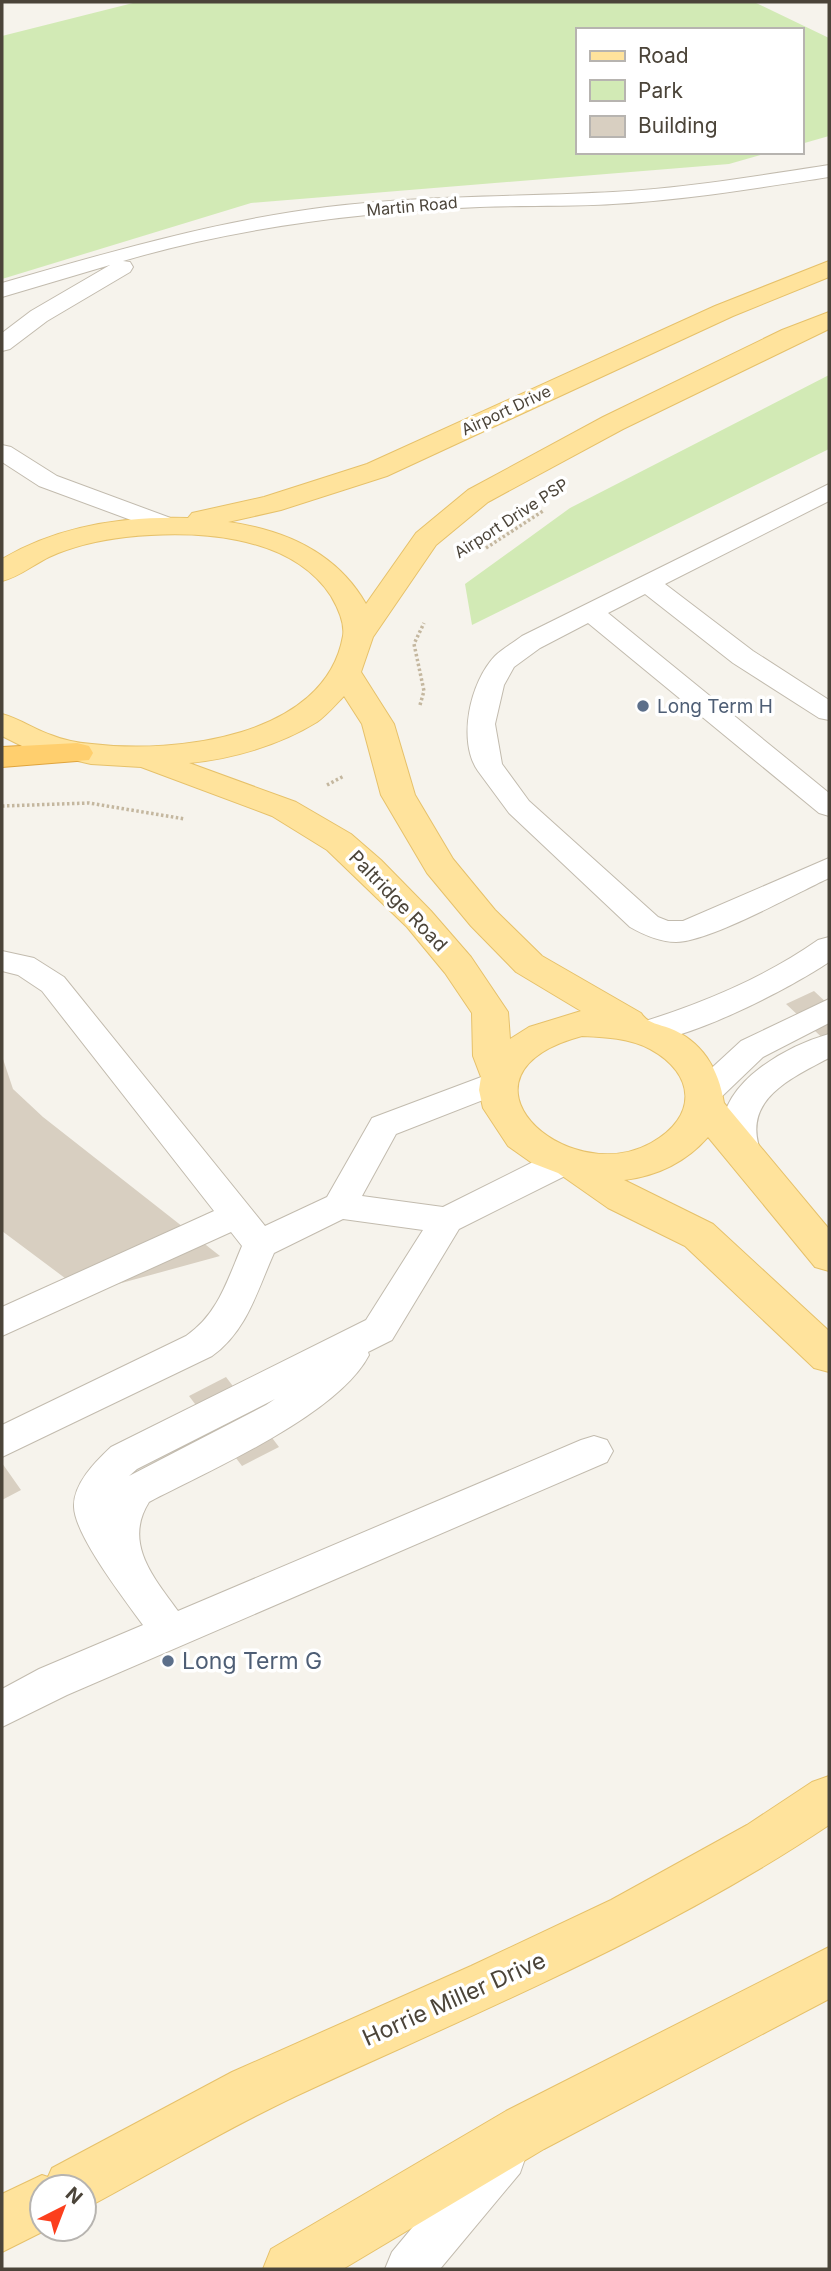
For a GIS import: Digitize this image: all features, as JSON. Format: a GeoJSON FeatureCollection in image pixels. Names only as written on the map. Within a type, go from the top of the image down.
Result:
{"type":"FeatureCollection","features":[{"type":"Feature","properties":{"kind":"highway"},"geometry":{"type":"LineString","coordinates":[[2,757],[77,752]]}},
{"type":"Feature","properties":{"kind":"main road","name":"Airport Drive"},"geometry":{"type":"LineString","coordinates":[[171,525],[271,504],[377,470],[724,311],[829,268]]}},
{"type":"Feature","properties":{"kind":"main road"},"geometry":{"type":"LineString","coordinates":[[2,723],[39,742],[77,752],[144,758],[182,756],[253,740],[284,727],[310,711],[331,693],[346,673],[358,637],[426,539],[478,496],[625,417],[829,320]]}},
{"type":"Feature","properties":{"kind":"main road"},"geometry":{"type":"LineString","coordinates":[[2,572],[59,543],[106,531],[171,525],[246,534],[278,544],[306,558],[329,574],[345,593],[355,615],[358,637]]}},
{"type":"Feature","properties":{"kind":"main road"},"geometry":{"type":"LineString","coordinates":[[346,673],[378,724],[398,795],[439,865],[483,918],[529,964],[668,1042],[688,1059],[701,1079],[704,1101],[699,1123],[684,1141],[662,1156],[634,1165],[603,1168],[568,1162],[544,1153],[521,1138],[506,1119],[499,1098],[500,1079],[511,1057],[529,1041],[553,1029],[582,1023],[612,1023],[645,1031]]}},
{"type":"Feature","properties":{"kind":"main road","name":"Paltridge Road"},"geometry":{"type":"LineString","coordinates":[[144,758],[284,809],[340,842],[369,868],[419,919],[458,965],[490,1012],[492,1056],[500,1079]]}},
{"type":"Feature","properties":{"kind":"main road"},"geometry":{"type":"LineString","coordinates":[[704,1101],[748,1161],[829,1256]]}},
{"type":"Feature","properties":{"kind":"main road"},"geometry":{"type":"LineString","coordinates":[[568,1162],[622,1198],[699,1235],[829,1356]]}},
{"type":"Feature","properties":{"kind":"main road","name":"Horrie Miller Drive"},"geometry":{"type":"LineString","coordinates":[[97,2173],[273,2080],[611,1928],[764,1842],[829,1798]]}},
{"type":"Feature","properties":{"kind":"main road"},"geometry":{"type":"LineString","coordinates":[[291,2269],[525,2130],[829,1972]]}},
{"type":"Feature","properties":{"kind":"main road"},"geometry":{"type":"LineString","coordinates":[[2,2224],[28,2210]]}},
{"type":"Feature","properties":{"kind":"lane","name":"Martin Road"},"geometry":{"type":"LineString","coordinates":[[2,290],[161,245],[252,224],[329,213],[478,201],[639,196],[703,190],[829,171]]}},
{"type":"Feature","properties":{"kind":"lane"},"geometry":{"type":"LineString","coordinates":[[2,344],[39,316],[161,245]]}},
{"type":"Feature","properties":{"kind":"lane"},"geometry":{"type":"LineString","coordinates":[[2,452],[48,481],[171,525]]}},
{"type":"Feature","properties":{"kind":"lane"},"geometry":{"type":"LineString","coordinates":[[829,491],[530,642],[504,662],[490,685],[481,724],[488,765],[519,807],[642,920],[666,933],[691,930],[829,867]]}},
{"type":"Feature","properties":{"kind":"lane"},"geometry":{"type":"LineString","coordinates":[[647,583],[743,657],[829,712]]}},
{"type":"Feature","properties":{"kind":"lane"},"geometry":{"type":"LineString","coordinates":[[591,612],[829,807]]}},
{"type":"Feature","properties":{"kind":"lane"},"geometry":{"type":"LineString","coordinates":[[743,657],[795,708],[829,734]]}},
{"type":"Feature","properties":{"kind":"lane"},"geometry":{"type":"LineString","coordinates":[[645,1031],[707,1014],[799,970],[829,947]]}},
{"type":"Feature","properties":{"kind":"lane"},"geometry":{"type":"LineString","coordinates":[[2,961],[14,962],[36,970],[54,984],[260,1244]]}},
{"type":"Feature","properties":{"kind":"lane"},"geometry":{"type":"LineString","coordinates":[[799,970],[829,963]]}},
{"type":"Feature","properties":{"kind":"lane"},"geometry":{"type":"LineString","coordinates":[[704,1101],[752,1049],[829,1010]]}},
{"type":"Feature","properties":{"kind":"lane"},"geometry":{"type":"LineString","coordinates":[[748,1161],[739,1140],[738,1126],[747,1103],[756,1090],[772,1076],[829,1045]]}},
{"type":"Feature","properties":{"kind":"lane"},"geometry":{"type":"LineString","coordinates":[[339,1206],[384,1126],[500,1079]]}},
{"type":"Feature","properties":{"kind":"lane"},"geometry":{"type":"LineString","coordinates":[[170,1632],[127,1568],[118,1529],[123,1509],[136,1491],[296,1404],[379,1330],[447,1220],[568,1162]]}},
{"type":"Feature","properties":{"kind":"lane"},"geometry":{"type":"LineString","coordinates":[[2,1442],[199,1346],[216,1334],[227,1320],[260,1244],[339,1206],[447,1220]]}},
{"type":"Feature","properties":{"kind":"lane"},"geometry":{"type":"LineString","coordinates":[[2,1322],[237,1215]]}},
{"type":"Feature","properties":{"kind":"lane"},"geometry":{"type":"LineString","coordinates":[[2,1709],[54,1682],[594,1451]]}},
{"type":"Feature","properties":{"kind":"lane"},"geometry":{"type":"LineString","coordinates":[[409,2269],[525,2130]]}},
{"type":"Feature","properties":{"kind":"path","name":"Airport Drive PSP"},"geometry":{"type":"LineString","coordinates":[[475,555],[544,511]]}},
{"type":"Feature","properties":{"kind":"path"},"geometry":{"type":"LineString","coordinates":[[284,809],[386,753],[415,728],[424,691],[414,643],[426,619]]}},
{"type":"Feature","properties":{"kind":"path"},"geometry":{"type":"LineString","coordinates":[[2,806],[89,803],[189,820]]}},
{"type":"Feature","properties":{"kind":"green space"},"geometry":{"type":"Polygon","coordinates":[[[137,2],[754,2],[829,38],[829,136],[803,143],[803,28],[576,28],[576,154],[764,154],[729,164],[251,203],[2,279],[2,36],[137,2]]]}},
{"type":"Feature","properties":{"kind":"green space"},"geometry":{"type":"Polygon","coordinates":[[[829,375],[829,449],[472,625],[465,584],[570,508],[829,375]]]}},
{"type":"Feature","properties":{"kind":"building"},"geometry":{"type":"Polygon","coordinates":[[[814,991],[829,1005],[829,1044],[786,1004],[814,991]]]}},
{"type":"Feature","properties":{"kind":"building"},"geometry":{"type":"Polygon","coordinates":[[[2,1056],[13,1089],[43,1117],[220,1256],[85,1293],[2,1231],[2,1056]]]}},
{"type":"Feature","properties":{"kind":"building"},"geometry":{"type":"Polygon","coordinates":[[[226,1377],[279,1447],[242,1466],[189,1396],[226,1377]]]}},
{"type":"Feature","properties":{"kind":"building"},"geometry":{"type":"Polygon","coordinates":[[[2,1463],[21,1490],[2,1500],[2,1463]]]}},
{"type":"Feature","properties":{"kind":"place","name":"Long Term H"},"geometry":{"type":"Point","coordinates":[643,706]}},
{"type":"Feature","properties":{"kind":"place","name":"Long Term G"},"geometry":{"type":"Point","coordinates":[168,1661]}}]}
